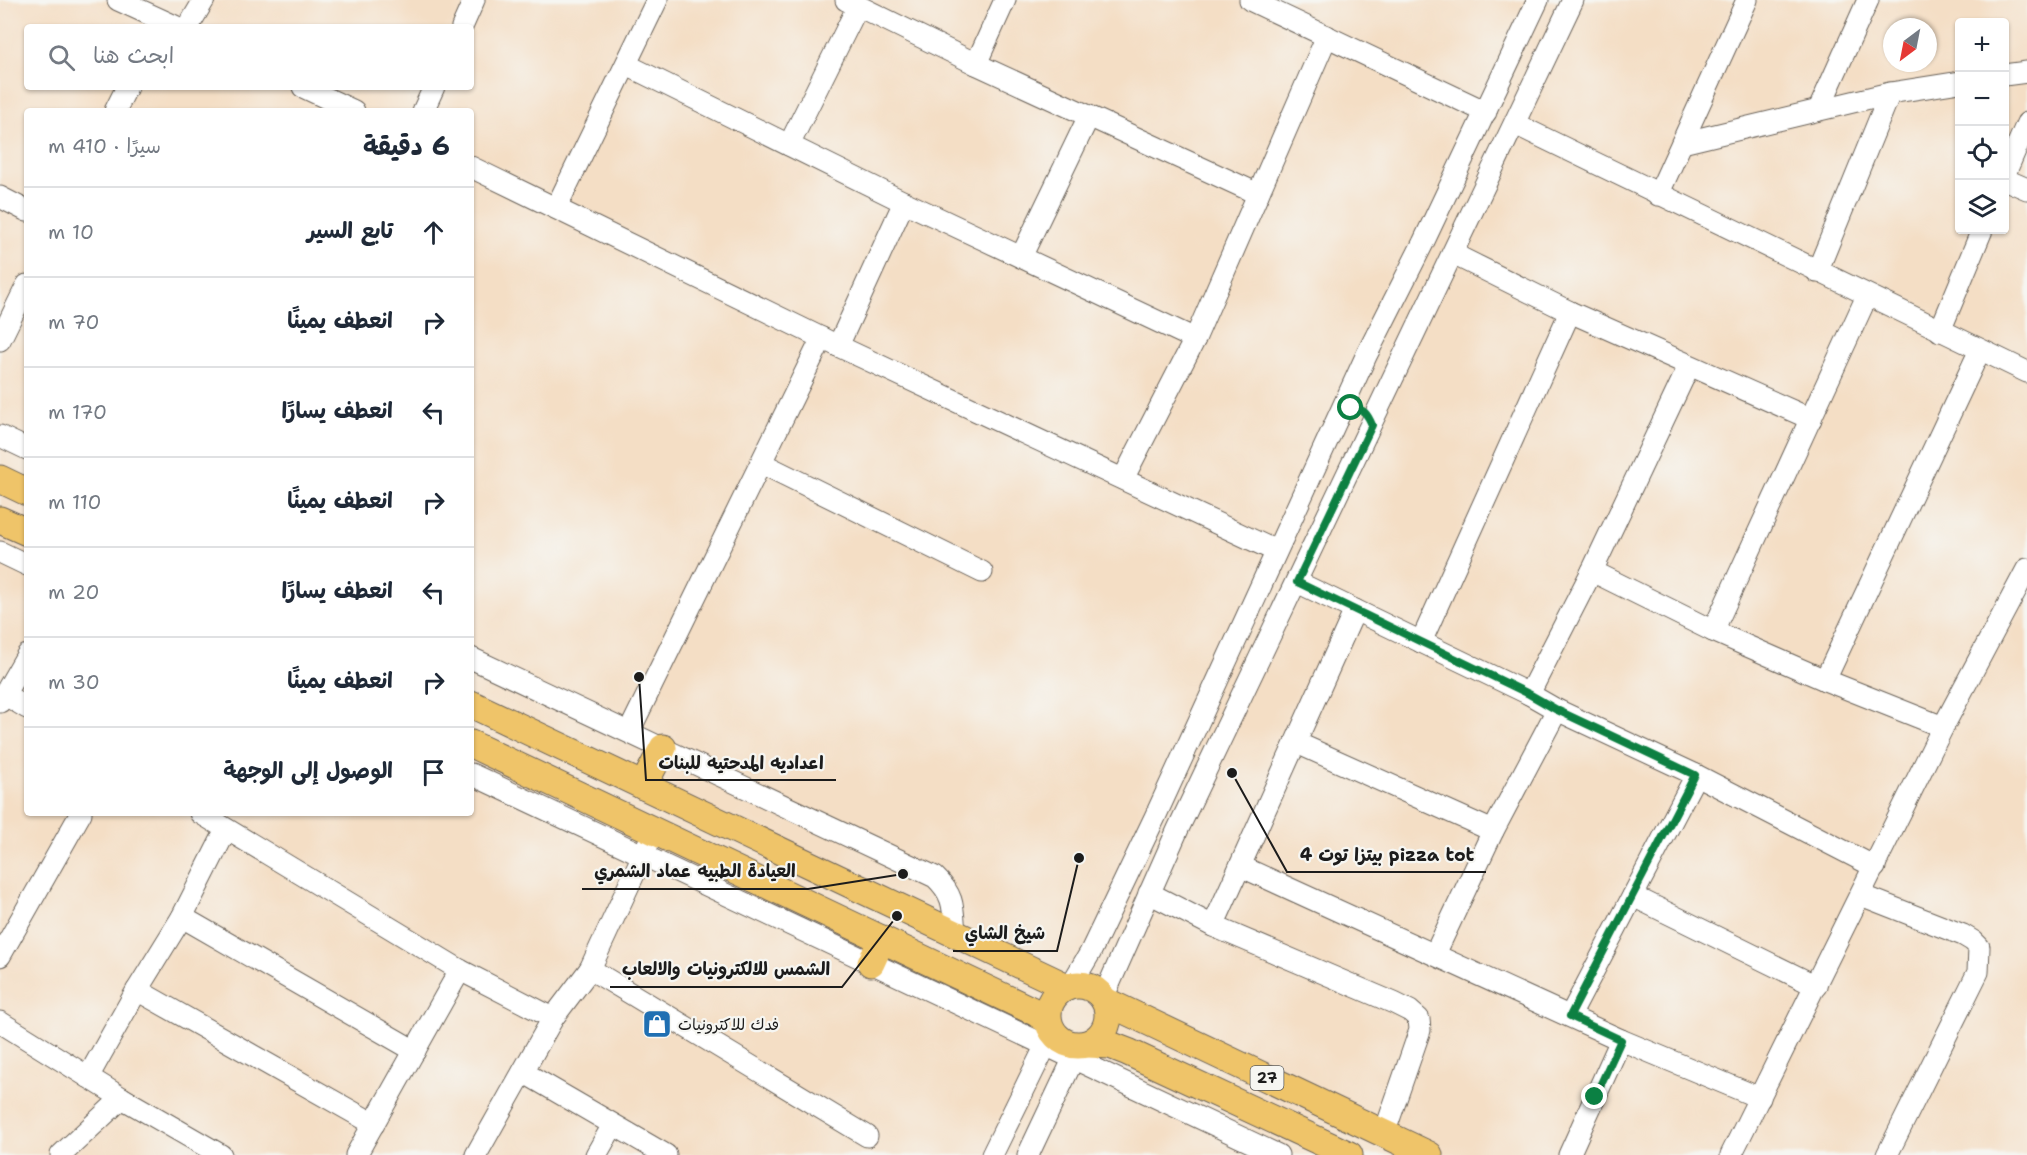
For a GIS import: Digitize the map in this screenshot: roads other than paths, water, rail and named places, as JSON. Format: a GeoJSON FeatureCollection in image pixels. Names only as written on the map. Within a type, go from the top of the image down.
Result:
{"type":"FeatureCollection","features":[{"type":"Feature","properties":{"kind":"main road"},"geometry":{"type":"LineString","coordinates":[[0,479],[24,491]]}},
{"type":"Feature","properties":{"kind":"main road"},"geometry":{"type":"LineString","coordinates":[[0,520],[24,531]]}},
{"type":"Feature","properties":{"kind":"main road","name":"27"},"geometry":{"type":"LineString","coordinates":[[474,705],[955,934],[1069,986],[1089,987],[1104,999],[1429,1155]]}},
{"type":"Feature","properties":{"kind":"main road","name":"27"},"geometry":{"type":"LineString","coordinates":[[474,745],[654,831],[876,951],[1042,1016],[1048,1030],[1080,1049],[1097,1043],[1128,1052],[1349,1155]]}},
{"type":"Feature","properties":{"kind":"main road"},"geometry":{"type":"LineString","coordinates":[[643,786],[663,748]]}},
{"type":"Feature","properties":{"kind":"main road"},"geometry":{"type":"LineString","coordinates":[[1048,1030],[1050,1004],[1054,997],[1069,986]]}},
{"type":"Feature","properties":{"kind":"main road"},"geometry":{"type":"LineString","coordinates":[[1080,1049],[1095,1040],[1106,1027],[1108,1009],[1104,999]]}},
{"type":"Feature","properties":{"kind":"street"},"geometry":{"type":"LineString","coordinates":[[118,0],[163,24]]}},
{"type":"Feature","properties":{"kind":"street"},"geometry":{"type":"LineString","coordinates":[[190,24],[204,0]]}},
{"type":"Feature","properties":{"kind":"street"},"geometry":{"type":"LineString","coordinates":[[463,24],[474,0]]}},
{"type":"Feature","properties":{"kind":"street"},"geometry":{"type":"LineString","coordinates":[[556,208],[657,0]]}},
{"type":"Feature","properties":{"kind":"street"},"geometry":{"type":"LineString","coordinates":[[976,64],[1005,0]]}},
{"type":"Feature","properties":{"kind":"street"},"geometry":{"type":"LineString","coordinates":[[1250,0],[1486,112]]}},
{"type":"Feature","properties":{"kind":"street"},"geometry":{"type":"LineString","coordinates":[[1069,986],[1090,952],[1155,817],[1340,411],[1423,243],[1538,0]]}},
{"type":"Feature","properties":{"kind":"street"},"geometry":{"type":"LineString","coordinates":[[1104,999],[1178,829],[1573,0]]}},
{"type":"Feature","properties":{"kind":"street"},"geometry":{"type":"LineString","coordinates":[[1658,195],[1747,0]]}},
{"type":"Feature","properties":{"kind":"street"},"geometry":{"type":"LineString","coordinates":[[1819,109],[1868,0]]}},
{"type":"Feature","properties":{"kind":"street"},"geometry":{"type":"LineString","coordinates":[[789,145],[852,3],[976,64],[1258,194]]}},
{"type":"Feature","properties":{"kind":"street"},"geometry":{"type":"LineString","coordinates":[[1123,479],[1195,339],[1327,36]]}},
{"type":"Feature","properties":{"kind":"street"},"geometry":{"type":"LineString","coordinates":[[627,65],[904,202],[1195,339]]}},
{"type":"Feature","properties":{"kind":"street"},"geometry":{"type":"LineString","coordinates":[[2009,74],[2027,72]]}},
{"type":"Feature","properties":{"kind":"street"},"geometry":{"type":"LineString","coordinates":[[1682,143],[1890,93],[1955,83]]}},
{"type":"Feature","properties":{"kind":"street"},"geometry":{"type":"LineString","coordinates":[[116,108],[125,90]]}},
{"type":"Feature","properties":{"kind":"street"},"geometry":{"type":"LineString","coordinates":[[309,90],[348,108]]}},
{"type":"Feature","properties":{"kind":"street"},"geometry":{"type":"LineString","coordinates":[[424,108],[433,90]]}},
{"type":"Feature","properties":{"kind":"street"},"geometry":{"type":"LineString","coordinates":[[1817,272],[1890,93]]}},
{"type":"Feature","properties":{"kind":"street"},"geometry":{"type":"LineString","coordinates":[[1021,257],[1089,116]]}},
{"type":"Feature","properties":{"kind":"street"},"geometry":{"type":"LineString","coordinates":[[2009,166],[2027,123]]}},
{"type":"Feature","properties":{"kind":"street"},"geometry":{"type":"LineString","coordinates":[[1515,124],[2027,372]]}},
{"type":"Feature","properties":{"kind":"street"},"geometry":{"type":"LineString","coordinates":[[474,168],[830,342],[1276,551]]}},
{"type":"Feature","properties":{"kind":"street"},"geometry":{"type":"LineString","coordinates":[[2008,180],[2027,189]]}},
{"type":"Feature","properties":{"kind":"street"},"geometry":{"type":"LineString","coordinates":[[0,197],[24,209]]}},
{"type":"Feature","properties":{"kind":"street"},"geometry":{"type":"LineString","coordinates":[[629,732],[761,463],[830,342],[904,202]]}},
{"type":"Feature","properties":{"kind":"street"},"geometry":{"type":"LineString","coordinates":[[1940,331],[1980,234]]}},
{"type":"Feature","properties":{"kind":"street"},"geometry":{"type":"LineString","coordinates":[[1453,254],[1570,312],[1811,419]]}},
{"type":"Feature","properties":{"kind":"street"},"geometry":{"type":"LineString","coordinates":[[0,340],[24,291]]}},
{"type":"Feature","properties":{"kind":"street"},"geometry":{"type":"LineString","coordinates":[[1713,631],[1868,296]]}},
{"type":"Feature","properties":{"kind":"street"},"geometry":{"type":"LineString","coordinates":[[1420,642],[1570,312]]}},
{"type":"Feature","properties":{"kind":"street"},"geometry":{"type":"LineString","coordinates":[[1825,680],[1980,350]]}},
{"type":"Feature","properties":{"kind":"street"},"geometry":{"type":"LineString","coordinates":[[1367,354],[1372,369],[1380,374],[1399,368]]}},
{"type":"Feature","properties":{"kind":"street"},"geometry":{"type":"LineString","coordinates":[[1529,694],[1592,571],[1689,366]]}},
{"type":"Feature","properties":{"kind":"street"},"geometry":{"type":"LineString","coordinates":[[1340,411],[1361,409],[1366,412],[1372,425]]}},
{"type":"Feature","properties":{"kind":"street"},"geometry":{"type":"LineString","coordinates":[[0,436],[24,448]]}},
{"type":"Feature","properties":{"kind":"street"},"geometry":{"type":"LineString","coordinates":[[761,463],[982,573]]}},
{"type":"Feature","properties":{"kind":"street"},"geometry":{"type":"LineString","coordinates":[[0,552],[24,564]]}},
{"type":"Feature","properties":{"kind":"street"},"geometry":{"type":"LineString","coordinates":[[1731,1155],[1943,727],[2027,569]]}},
{"type":"Feature","properties":{"kind":"street"},"geometry":{"type":"LineString","coordinates":[[1592,571],[1713,631],[1825,680],[1943,727]]}},
{"type":"Feature","properties":{"kind":"street"},"geometry":{"type":"LineString","coordinates":[[1297,582],[1695,775],[1875,867]]}},
{"type":"Feature","properties":{"kind":"street"},"geometry":{"type":"LineString","coordinates":[[1213,926],[1355,610]]}},
{"type":"Feature","properties":{"kind":"street"},"geometry":{"type":"LineString","coordinates":[[474,659],[935,877],[946,886],[953,899],[955,934]]}},
{"type":"Feature","properties":{"kind":"street"},"geometry":{"type":"LineString","coordinates":[[24,660],[2,698],[24,707]]}},
{"type":"Feature","properties":{"kind":"street"},"geometry":{"type":"LineString","coordinates":[[1435,954],[1493,831],[1557,710]]}},
{"type":"Feature","properties":{"kind":"street"},"geometry":{"type":"LineString","coordinates":[[1297,743],[1493,831]]}},
{"type":"Feature","properties":{"kind":"street"},"geometry":{"type":"LineString","coordinates":[[474,775],[644,856],[876,951]]}},
{"type":"Feature","properties":{"kind":"street"},"geometry":{"type":"LineString","coordinates":[[1570,1016],[1695,775]]}},
{"type":"Feature","properties":{"kind":"street"},"geometry":{"type":"LineString","coordinates":[[0,956],[79,816]]}},
{"type":"Feature","properties":{"kind":"street"},"geometry":{"type":"LineString","coordinates":[[205,816],[460,970],[553,1018]]}},
{"type":"Feature","properties":{"kind":"street"},"geometry":{"type":"LineString","coordinates":[[1155,817],[1178,829]]}},
{"type":"Feature","properties":{"kind":"street"},"geometry":{"type":"LineString","coordinates":[[88,1077],[137,990],[182,917],[226,830]]}},
{"type":"Feature","properties":{"kind":"street"},"geometry":{"type":"LineString","coordinates":[[476,1155],[553,1018],[590,969],[654,831]]}},
{"type":"Feature","properties":{"kind":"street"},"geometry":{"type":"LineString","coordinates":[[1240,866],[1621,1040],[1760,1098]]}},
{"type":"Feature","properties":{"kind":"street"},"geometry":{"type":"LineString","coordinates":[[1149,893],[1213,926],[1394,1003],[1410,1011],[1419,1019],[1420,1030],[1384,1134]]}},
{"type":"Feature","properties":{"kind":"street"},"geometry":{"type":"LineString","coordinates":[[1861,895],[1963,935],[1979,947],[1978,972],[1887,1155]]}},
{"type":"Feature","properties":{"kind":"street"},"geometry":{"type":"LineString","coordinates":[[1633,896],[1816,986]]}},
{"type":"Feature","properties":{"kind":"street"},"geometry":{"type":"LineString","coordinates":[[182,917],[415,1051]]}},
{"type":"Feature","properties":{"kind":"street"},"geometry":{"type":"LineString","coordinates":[[590,969],[867,1136]]}},
{"type":"Feature","properties":{"kind":"street"},"geometry":{"type":"LineString","coordinates":[[356,1155],[460,970]]}},
{"type":"Feature","properties":{"kind":"street"},"geometry":{"type":"LineString","coordinates":[[137,990],[374,1124]]}},
{"type":"Feature","properties":{"kind":"street"},"geometry":{"type":"LineString","coordinates":[[0,1022],[122,1098],[221,1155]]}},
{"type":"Feature","properties":{"kind":"street"},"geometry":{"type":"LineString","coordinates":[[992,1155],[1048,1030]]}},
{"type":"Feature","properties":{"kind":"street"},"geometry":{"type":"LineString","coordinates":[[1569,1155],[1621,1040]]}},
{"type":"Feature","properties":{"kind":"street"},"geometry":{"type":"LineString","coordinates":[[1028,1155],[1080,1049],[1278,1155]]}},
{"type":"Feature","properties":{"kind":"street"},"geometry":{"type":"LineString","coordinates":[[523,1072],[666,1155]]}},
{"type":"Feature","properties":{"kind":"street"},"geometry":{"type":"LineString","coordinates":[[61,1155],[122,1098]]}},
{"type":"Feature","properties":{"kind":"street"},"geometry":{"type":"LineString","coordinates":[[596,1155],[613,1125]]}},
{"type":"Feature","properties":{"kind":"place","name":"اعداديه المدحتيه للبنات"},"geometry":{"type":"Point","coordinates":[639,677]}},
{"type":"Feature","properties":{"kind":"place","name":"بيتزا توت 4 pizza tot"},"geometry":{"type":"Point","coordinates":[1232,773]}},
{"type":"Feature","properties":{"kind":"place","name":"شيخ الشاي"},"geometry":{"type":"Point","coordinates":[1079,858]}},
{"type":"Feature","properties":{"kind":"place","name":"العيادة الطبيه عماد الشمري"},"geometry":{"type":"Point","coordinates":[903,874]}},
{"type":"Feature","properties":{"kind":"place","name":"الشمس للالكترونيات والالعاب"},"geometry":{"type":"Point","coordinates":[897,916]}},
{"type":"Feature","properties":{"kind":"place","name":"فدك للاكترونيات"},"geometry":{"type":"Point","coordinates":[657,1024]}}]}
